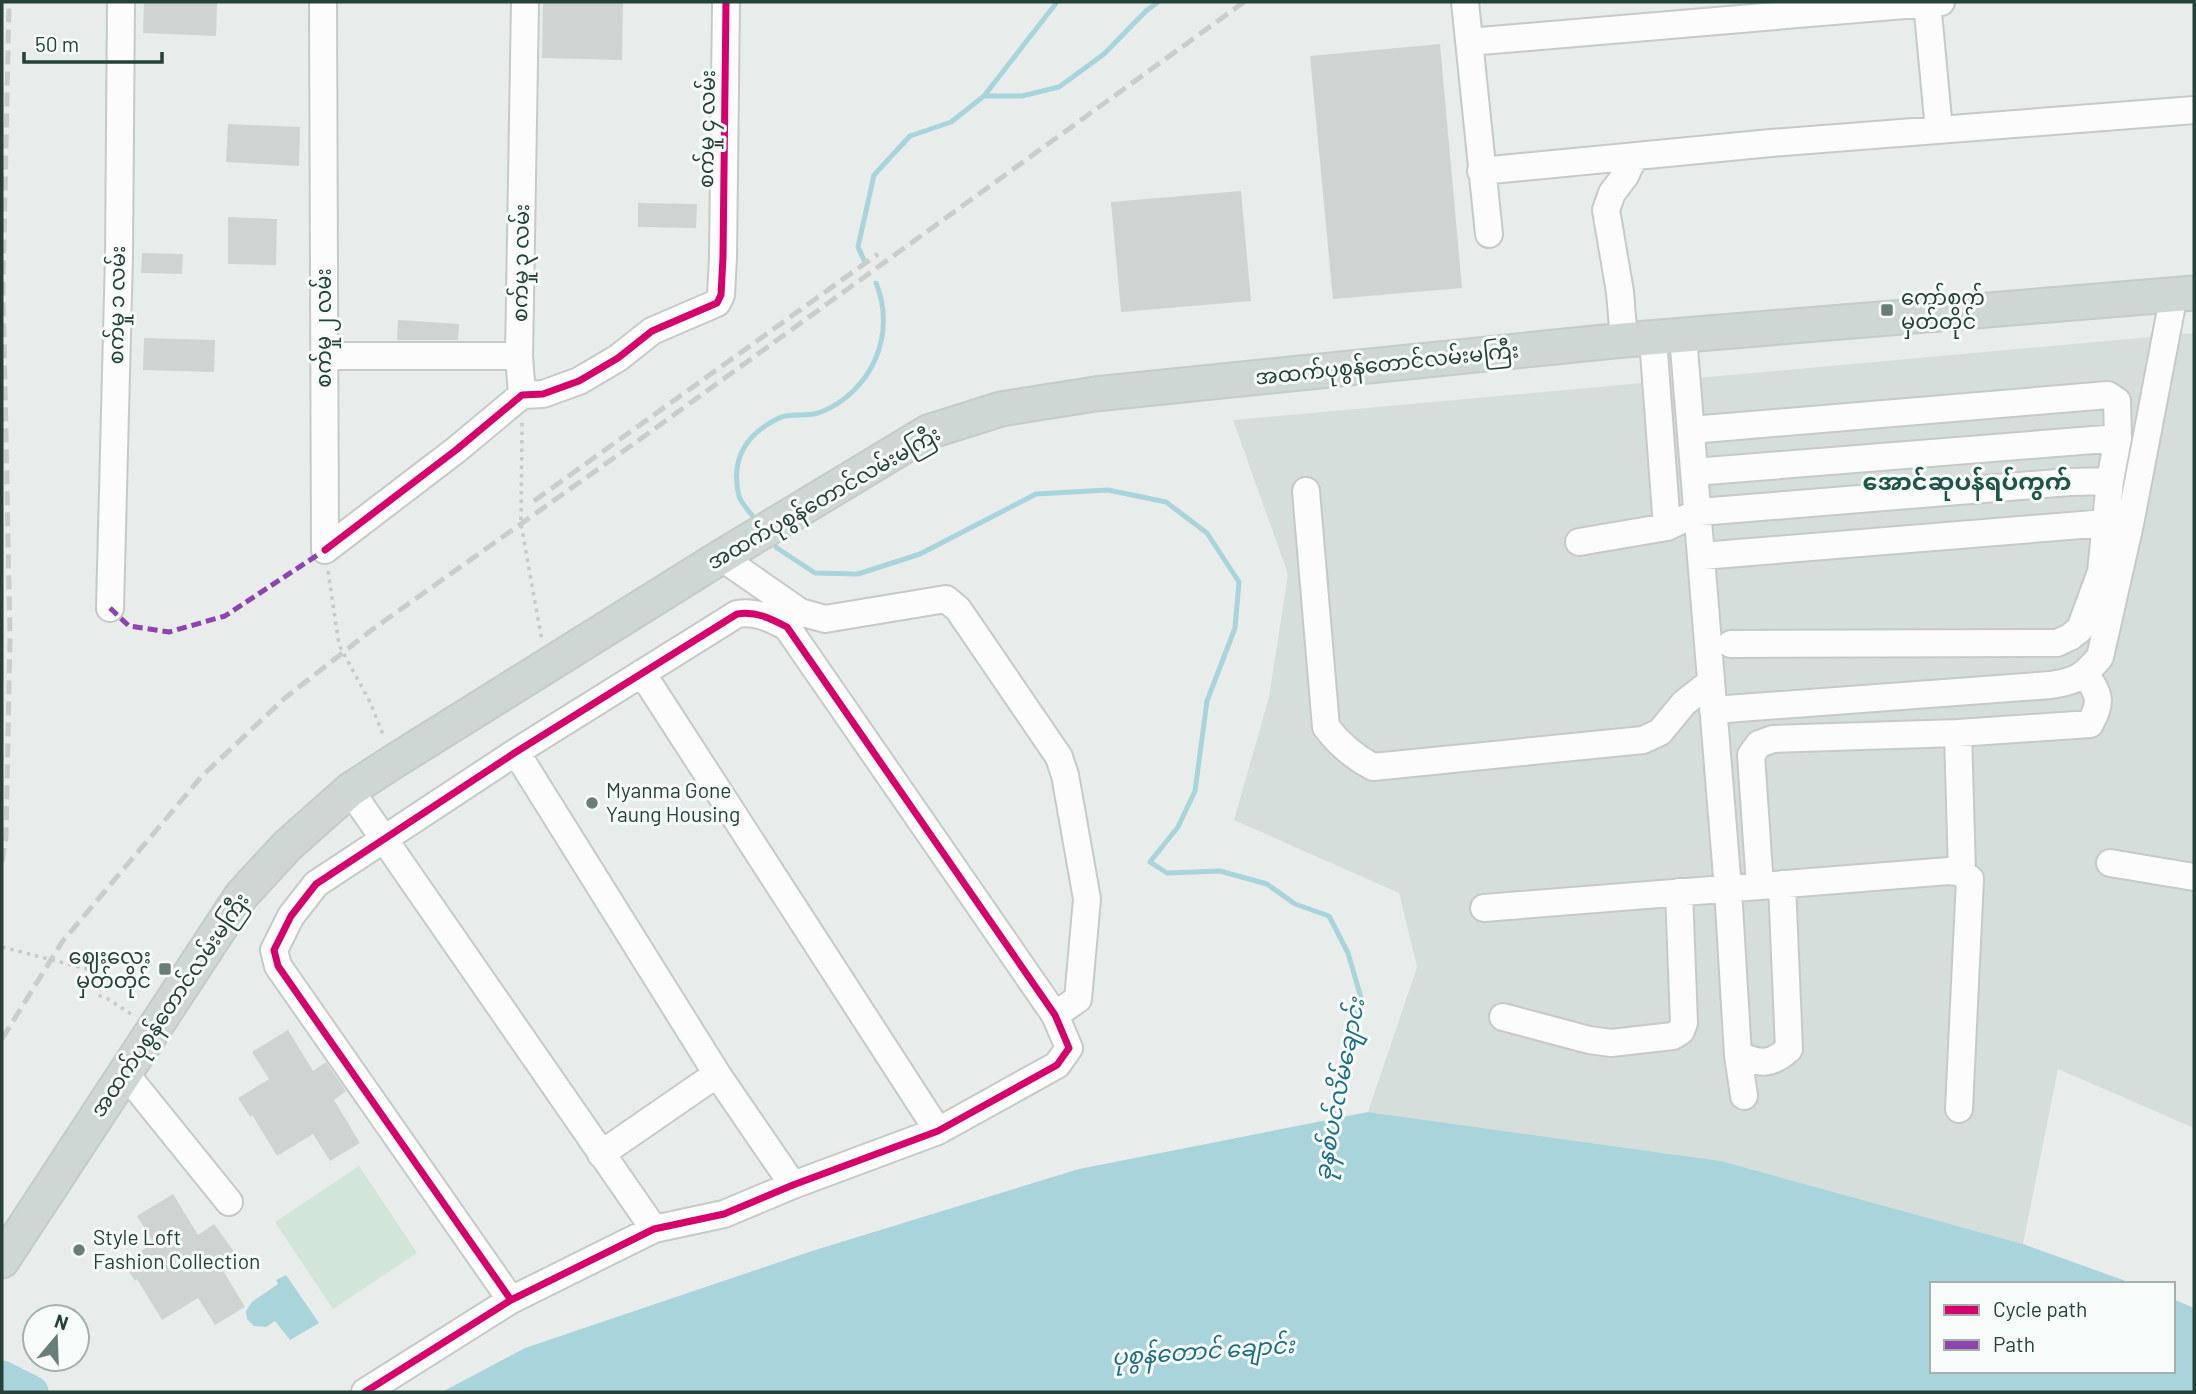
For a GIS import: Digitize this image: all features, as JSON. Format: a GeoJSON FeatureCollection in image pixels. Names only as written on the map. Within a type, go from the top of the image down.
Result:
{"type":"FeatureCollection","features":[{"type":"Feature","properties":{"kind":"main road","name":"အထက်ပုစွန်တောင်လမ်းမကြီး"},"geometry":{"type":"LineString","coordinates":[[2,1261],[241,896],[288,846],[350,790],[928,432],[1001,409],[1095,394],[1653,338],[2184,294]]}},
{"type":"Feature","properties":{"kind":"street","name":"စက်မှု ၁ လမ်း"},"geometry":{"type":"LineString","coordinates":[[110,608],[119,255],[121,2]]}},
{"type":"Feature","properties":{"kind":"street","name":"စက်မှု ၂ လမ်း"},"geometry":{"type":"LineString","coordinates":[[323,2],[325,550]]}},
{"type":"Feature","properties":{"kind":"street","name":"စက်မှု ၃ လမ်း"},"geometry":{"type":"LineString","coordinates":[[522,395],[519,356],[525,2]]}},
{"type":"Feature","properties":{"kind":"street","name":"စက်မှု ၄ လမ်း"},"geometry":{"type":"LineString","coordinates":[[522,395],[543,394],[579,381],[618,358],[652,331],[711,307],[721,295],[726,2]]}},
{"type":"Feature","properties":{"kind":"street"},"geometry":{"type":"LineString","coordinates":[[1465,2],[1480,170],[1489,234]]}},
{"type":"Feature","properties":{"kind":"street"},"geometry":{"type":"LineString","coordinates":[[1469,43],[1932,2],[1939,130]]}},
{"type":"Feature","properties":{"kind":"street"},"geometry":{"type":"LineString","coordinates":[[1480,170],[2194,110]]}},
{"type":"Feature","properties":{"kind":"street"},"geometry":{"type":"LineString","coordinates":[[1634,157],[1625,176],[1612,193],[1606,210],[1620,292],[1653,338],[1691,430],[1728,889],[1738,1055],[1744,1096]]}},
{"type":"Feature","properties":{"kind":"street"},"geometry":{"type":"LineString","coordinates":[[1713,710],[2051,685],[2073,682],[2086,675],[2100,657],[2184,294]]}},
{"type":"Feature","properties":{"kind":"street"},"geometry":{"type":"LineString","coordinates":[[1653,338],[1667,527]]}},
{"type":"Feature","properties":{"kind":"street"},"geometry":{"type":"LineString","coordinates":[[324,356],[519,356]]}},
{"type":"Feature","properties":{"kind":"street"},"geometry":{"type":"LineString","coordinates":[[325,550],[456,450],[522,395]]}},
{"type":"Feature","properties":{"kind":"street"},"geometry":{"type":"LineString","coordinates":[[1691,430],[2108,395],[2117,401],[2118,438],[2110,481],[2101,572],[2080,629],[2070,637],[2057,643],[1731,644]]}},
{"type":"Feature","properties":{"kind":"street"},"geometry":{"type":"LineString","coordinates":[[1694,472],[2118,438]]}},
{"type":"Feature","properties":{"kind":"street"},"geometry":{"type":"LineString","coordinates":[[1579,542],[1667,527],[1699,512],[2110,481]]}},
{"type":"Feature","properties":{"kind":"street"},"geometry":{"type":"LineString","coordinates":[[1306,491],[1326,727],[1336,740],[1358,759],[1373,767],[1643,740],[1660,732],[1684,703],[1711,682]]}},
{"type":"Feature","properties":{"kind":"street"},"geometry":{"type":"LineString","coordinates":[[1702,556],[2106,523]]}},
{"type":"Feature","properties":{"kind":"street"},"geometry":{"type":"LineString","coordinates":[[732,551],[800,612],[825,619],[946,599],[958,609],[1059,757],[1065,775],[1087,899],[1078,999],[1055,1015]]}},
{"type":"Feature","properties":{"kind":"street"},"geometry":{"type":"LineString","coordinates":[[365,1392],[510,1300],[654,1229],[724,1214],[938,1130],[1057,1065],[1069,1048],[1055,1015],[787,627],[759,614],[737,614],[516,752],[316,884],[291,916],[274,950],[278,967],[510,1300]]}},
{"type":"Feature","properties":{"kind":"street"},"geometry":{"type":"LineString","coordinates":[[642,673],[938,1130]]}},
{"type":"Feature","properties":{"kind":"street"},"geometry":{"type":"LineString","coordinates":[[1738,1055],[1765,1062],[1775,1060],[1789,1049],[1771,885],[1751,755],[1759,744],[1773,739],[1958,733],[2090,724],[2098,708],[2098,693],[2086,675]]}},
{"type":"Feature","properties":{"kind":"street"},"geometry":{"type":"LineString","coordinates":[[1958,733],[1962,873]]}},
{"type":"Feature","properties":{"kind":"street"},"geometry":{"type":"LineString","coordinates":[[516,752],[717,1074],[793,1185]]}},
{"type":"Feature","properties":{"kind":"street"},"geometry":{"type":"LineString","coordinates":[[350,790],[654,1229]]}},
{"type":"Feature","properties":{"kind":"street"},"geometry":{"type":"LineString","coordinates":[[2110,863],[2194,877]]}},
{"type":"Feature","properties":{"kind":"street"},"geometry":{"type":"LineString","coordinates":[[1484,908],[1949,871],[1962,873],[1970,879],[1959,1109]]}},
{"type":"Feature","properties":{"kind":"street"},"geometry":{"type":"LineString","coordinates":[[1503,1017],[1589,1040],[1611,1043],[1673,1037],[1681,1031],[1684,1023],[1679,892]]}},
{"type":"Feature","properties":{"kind":"street"},"geometry":{"type":"LineString","coordinates":[[124,1072],[229,1202]]}},
{"type":"Feature","properties":{"kind":"street"},"geometry":{"type":"LineString","coordinates":[[601,1154],[717,1074]]}},
{"type":"Feature","properties":{"kind":"path"},"geometry":{"type":"LineString","coordinates":[[522,395],[521,524],[546,667]]}},
{"type":"Feature","properties":{"kind":"path"},"geometry":{"type":"LineString","coordinates":[[325,550],[339,645],[370,702],[393,762]]}},
{"type":"Feature","properties":{"kind":"path"},"geometry":{"type":"LineString","coordinates":[[2,947],[103,973],[98,995],[152,1030]]}},
{"type":"Feature","properties":{"kind":"shaded area"},"geometry":{"type":"Polygon","coordinates":[[[2194,333],[2194,1128],[2058,1069],[2023,1244],[1721,1161],[1368,1112],[1417,967],[1399,893],[1234,820],[1269,697],[1288,574],[1233,420],[2194,333]]]}},
{"type":"Feature","properties":{"kind":"green space"},"geometry":{"type":"Polygon","coordinates":[[[359,1166],[417,1253],[333,1309],[275,1222],[359,1166]]]}},
{"type":"Feature","properties":{"kind":"water","name":"ပုစွန်တောင် ချောင်း"},"geometry":{"type":"Polygon","coordinates":[[[1368,1112],[1721,1161],[2023,1244],[2128,1282],[1930,1282],[1930,1373],[2175,1373],[2175,1300],[2194,1308],[2194,1392],[442,1392],[525,1348],[812,1251],[1079,1169],[1368,1112]]]}},
{"type":"Feature","properties":{"kind":"water"},"geometry":{"type":"Polygon","coordinates":[[[286,1275],[319,1323],[290,1340],[275,1321],[266,1327],[254,1326],[247,1319],[246,1311],[252,1302],[278,1284],[276,1280],[286,1275]]]}},
{"type":"Feature","properties":{"kind":"building"},"geometry":{"type":"Polygon","coordinates":[[[144,2],[217,2],[216,36],[143,33],[144,2]]]}},
{"type":"Feature","properties":{"kind":"building"},"geometry":{"type":"Polygon","coordinates":[[[543,2],[623,2],[622,60],[542,58],[543,2]]]}},
{"type":"Feature","properties":{"kind":"building"},"geometry":{"type":"Polygon","coordinates":[[[1440,44],[1462,288],[1333,299],[1310,56],[1440,44]]]}},
{"type":"Feature","properties":{"kind":"building"},"geometry":{"type":"Polygon","coordinates":[[[228,124],[300,127],[299,166],[226,162],[228,124]]]}},
{"type":"Feature","properties":{"kind":"building"},"geometry":{"type":"Polygon","coordinates":[[[1241,191],[1251,301],[1121,312],[1111,202],[1241,191]]]}},
{"type":"Feature","properties":{"kind":"building"},"geometry":{"type":"Polygon","coordinates":[[[638,203],[697,204],[696,228],[638,227],[638,203]]]}},
{"type":"Feature","properties":{"kind":"building"},"geometry":{"type":"Polygon","coordinates":[[[228,217],[277,219],[276,265],[228,264],[228,217]]]}},
{"type":"Feature","properties":{"kind":"building"},"geometry":{"type":"Polygon","coordinates":[[[142,253],[183,254],[182,274],[141,273],[142,253]]]}},
{"type":"Feature","properties":{"kind":"building"},"geometry":{"type":"Polygon","coordinates":[[[398,320],[459,324],[458,340],[397,340],[398,320]]]}},
{"type":"Feature","properties":{"kind":"building"},"geometry":{"type":"Polygon","coordinates":[[[144,338],[215,340],[214,372],[143,370],[144,338]]]}},
{"type":"Feature","properties":{"kind":"building"},"geometry":{"type":"Polygon","coordinates":[[[288,1030],[313,1071],[326,1062],[346,1091],[334,1100],[360,1143],[330,1161],[313,1134],[277,1156],[252,1115],[250,1117],[238,1098],[269,1079],[252,1052],[288,1030]]]}},
{"type":"Feature","properties":{"kind":"building"},"geometry":{"type":"Polygon","coordinates":[[[173,1194],[198,1235],[214,1224],[235,1253],[219,1264],[245,1307],[215,1325],[198,1298],[162,1320],[137,1279],[135,1281],[123,1262],[154,1243],[137,1216],[173,1194]]]}},
{"type":"Feature","properties":{"kind":"waterway","name":"ခုနစ်ပင်လိမ်ချောင်း"},"geometry":{"type":"LineString","coordinates":[[864,260],[858,247],[874,175],[910,136],[951,122],[984,96],[1057,2]]}},
{"type":"Feature","properties":{"kind":"waterway"},"geometry":{"type":"LineString","coordinates":[[984,96],[1022,96],[1059,87],[1104,54],[1158,2]]}},
{"type":"Feature","properties":{"kind":"waterway","name":"ခုနစ်ပင်လိမ်ချောင်း"},"geometry":{"type":"LineString","coordinates":[[758,522],[739,496],[737,470],[743,449],[767,424],[789,415],[816,414],[839,403],[854,390],[876,359],[881,341],[882,302],[876,283]]}},
{"type":"Feature","properties":{"kind":"waterway","name":"ခုနစ်ပင်လိမ်ချောင်း"},"geometry":{"type":"LineString","coordinates":[[770,539],[777,548],[815,573],[858,574],[920,554],[1036,494],[1108,490],[1166,502],[1207,533],[1239,582],[1235,628],[1207,701],[1195,791],[1178,827],[1150,862],[1167,873],[1220,871],[1267,884],[1295,904],[1329,916],[1348,953],[1361,998],[1345,1044],[1331,1126]]}},
{"type":"Feature","properties":{"kind":"waterway"},"geometry":{"type":"LineString","coordinates":[[2,1377],[32,1392]]}},
{"type":"Feature","properties":{"kind":"railway"},"geometry":{"type":"LineString","coordinates":[[2,862],[6,837],[10,637],[3,287],[9,2]]}},
{"type":"Feature","properties":{"kind":"railway"},"geometry":{"type":"LineString","coordinates":[[2,1039],[62,942],[202,776],[285,698],[373,629],[1244,2]]}},
{"type":"Feature","properties":{"kind":"railway"},"geometry":{"type":"LineString","coordinates":[[534,501],[878,254]]}},
{"type":"Feature","properties":{"kind":"marked path"},"geometry":{"type":"LineString","coordinates":[[110,608],[129,626],[169,632],[225,616],[325,550]]}},
{"type":"Feature","properties":{"kind":"cycle path"},"geometry":{"type":"LineString","coordinates":[[325,550],[456,450],[522,395],[543,394],[579,381],[618,358],[652,331],[717,303],[721,295],[723,257],[726,2]]}},
{"type":"Feature","properties":{"kind":"cycle path"},"geometry":{"type":"LineString","coordinates":[[365,1392],[511,1300],[654,1229],[724,1214],[938,1131],[1057,1065],[1069,1048],[1055,1015],[787,627],[769,618],[757,614],[737,614],[516,752],[316,884],[291,916],[274,950],[278,966],[511,1300]]}},
{"type":"Feature","properties":{"kind":"place","name":"ကော်စက် မှတ်တိုင်"},"geometry":{"type":"Point","coordinates":[1887,310]}},
{"type":"Feature","properties":{"kind":"place","name":"Myanma Gone Yaung Housing"},"geometry":{"type":"Point","coordinates":[592,803]}},
{"type":"Feature","properties":{"kind":"place","name":"ဈေးလေး မှတ်တိုင်"},"geometry":{"type":"Point","coordinates":[165,969]}},
{"type":"Feature","properties":{"kind":"place","name":"Style Loft Fashion Collection"},"geometry":{"type":"Point","coordinates":[79,1250]}},
{"type":"Feature","properties":{"kind":"district","name":"အောင်ဆုပန်ရပ်ကွက်"},"geometry":{"type":"Point","coordinates":[1967,482]}}]}
